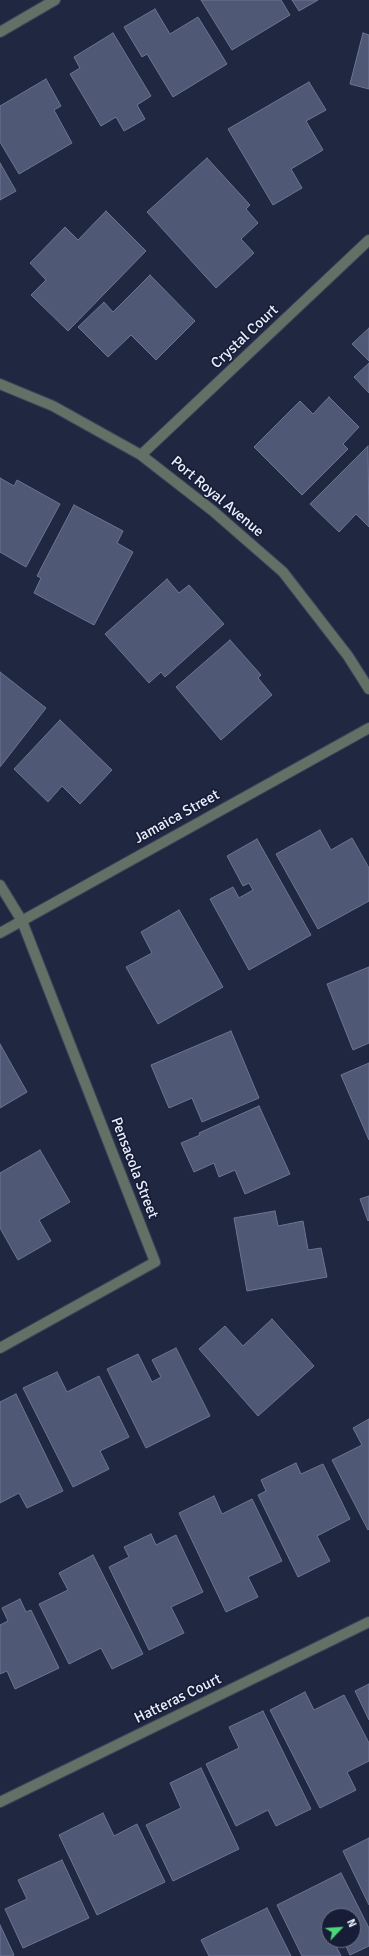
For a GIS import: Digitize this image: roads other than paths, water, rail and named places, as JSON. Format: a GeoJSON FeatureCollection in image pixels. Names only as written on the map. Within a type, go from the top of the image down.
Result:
{"type":"FeatureCollection","features":[{"type":"Feature","properties":{"kind":"street"},"geometry":{"type":"LineString","coordinates":[[0,32],[55,0]]}},
{"type":"Feature","properties":{"kind":"street","name":"Crystal Court"},"geometry":{"type":"LineString","coordinates":[[141,455],[369,240]]}},
{"type":"Feature","properties":{"kind":"street","name":"Port Royal Avenue"},"geometry":{"type":"LineString","coordinates":[[0,384],[54,406],[141,455],[213,511],[283,572],[348,656],[369,689]]}},
{"type":"Feature","properties":{"kind":"street","name":"Jamaica Street"},"geometry":{"type":"LineString","coordinates":[[0,933],[369,728]]}},
{"type":"Feature","properties":{"kind":"street"},"geometry":{"type":"LineString","coordinates":[[0,885],[22,921]]}},
{"type":"Feature","properties":{"kind":"street","name":"Pensacola Street"},"geometry":{"type":"LineString","coordinates":[[0,1348],[154,1262],[22,921]]}},
{"type":"Feature","properties":{"kind":"street","name":"Hatteras Court"},"geometry":{"type":"LineString","coordinates":[[0,1802],[369,1622]]}}]}
